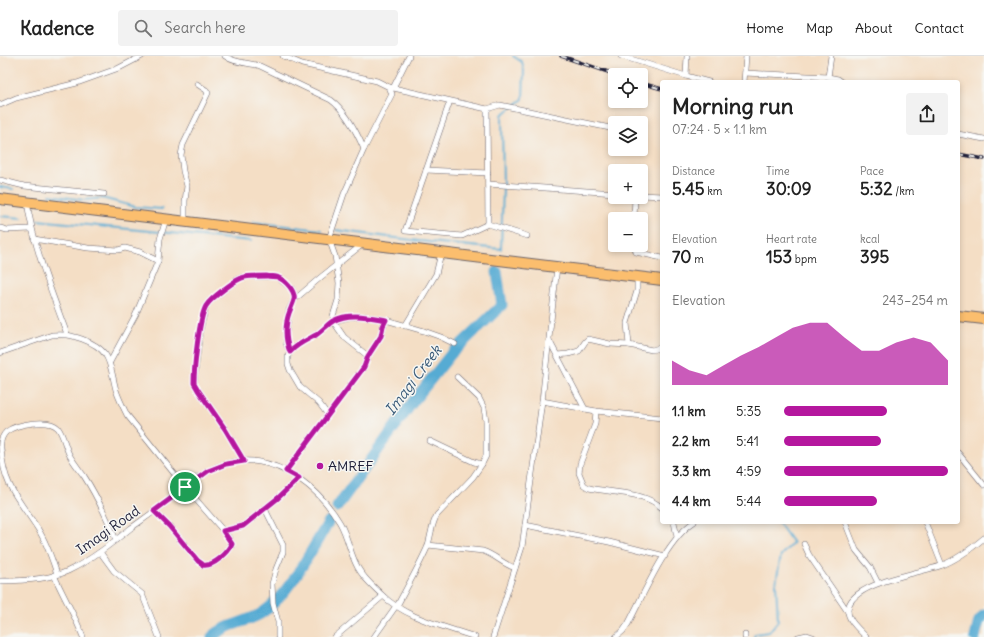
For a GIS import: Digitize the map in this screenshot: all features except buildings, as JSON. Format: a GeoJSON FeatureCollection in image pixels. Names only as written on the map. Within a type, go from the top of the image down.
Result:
{"type":"FeatureCollection","features":[{"type":"Feature","properties":{"kind":"highway"},"geometry":{"type":"LineString","coordinates":[[0,199],[660,280]]}},
{"type":"Feature","properties":{"kind":"highway"},"geometry":{"type":"LineString","coordinates":[[960,316],[984,319]]}},
{"type":"Feature","properties":{"kind":"street"},"geometry":{"type":"LineString","coordinates":[[1,103],[77,84],[119,68],[142,56]]}},
{"type":"Feature","properties":{"kind":"street"},"geometry":{"type":"LineString","coordinates":[[225,56],[237,62],[260,66],[331,100],[338,106],[356,132],[364,149]]}},
{"type":"Feature","properties":{"kind":"street"},"geometry":{"type":"LineString","coordinates":[[283,56],[302,64],[377,81],[391,88],[450,101],[487,109],[500,106],[608,128]]}},
{"type":"Feature","properties":{"kind":"street"},"geometry":{"type":"LineString","coordinates":[[368,356],[344,337],[333,321],[339,292],[335,256],[329,239],[344,194],[364,149],[392,94],[391,88],[409,56]]}},
{"type":"Feature","properties":{"kind":"street"},"geometry":{"type":"LineString","coordinates":[[622,56],[701,80]]}},
{"type":"Feature","properties":{"kind":"street"},"geometry":{"type":"LineString","coordinates":[[686,76],[687,56]]}},
{"type":"Feature","properties":{"kind":"street"},"geometry":{"type":"LineString","coordinates":[[744,80],[746,56]]}},
{"type":"Feature","properties":{"kind":"street"},"geometry":{"type":"LineString","coordinates":[[828,76],[831,56]]}},
{"type":"Feature","properties":{"kind":"street"},"geometry":{"type":"LineString","coordinates":[[745,73],[828,76],[839,80]]}},
{"type":"Feature","properties":{"kind":"street"},"geometry":{"type":"LineString","coordinates":[[185,222],[187,186],[182,167],[182,150],[208,93],[197,84]]}},
{"type":"Feature","properties":{"kind":"street"},"geometry":{"type":"LineString","coordinates":[[450,101],[405,232],[462,236],[488,224],[527,236]]}},
{"type":"Feature","properties":{"kind":"street"},"geometry":{"type":"LineString","coordinates":[[487,109],[488,224]]}},
{"type":"Feature","properties":{"kind":"street"},"geometry":{"type":"LineString","coordinates":[[960,134],[984,140]]}},
{"type":"Feature","properties":{"kind":"street"},"geometry":{"type":"LineString","coordinates":[[426,170],[488,173]]}},
{"type":"Feature","properties":{"kind":"street"},"geometry":{"type":"LineString","coordinates":[[0,180],[24,186],[104,194]]}},
{"type":"Feature","properties":{"kind":"street"},"geometry":{"type":"LineString","coordinates":[[488,184],[608,193]]}},
{"type":"Feature","properties":{"kind":"street"},"geometry":{"type":"LineString","coordinates":[[648,195],[660,196]]}},
{"type":"Feature","properties":{"kind":"street"},"geometry":{"type":"LineString","coordinates":[[27,202],[34,239],[49,288],[67,334]]}},
{"type":"Feature","properties":{"kind":"street"},"geometry":{"type":"LineString","coordinates":[[110,362],[136,314],[158,261],[160,239],[166,219]]}},
{"type":"Feature","properties":{"kind":"street"},"geometry":{"type":"LineString","coordinates":[[0,228],[7,230],[31,229]]}},
{"type":"Feature","properties":{"kind":"street"},"geometry":{"type":"LineString","coordinates":[[34,239],[88,248],[118,250],[125,248],[140,252],[158,261]]}},
{"type":"Feature","properties":{"kind":"street"},"geometry":{"type":"LineString","coordinates":[[290,352],[286,343],[287,321],[289,310],[294,300],[364,244]]}},
{"type":"Feature","properties":{"kind":"street"},"geometry":{"type":"LineString","coordinates":[[636,252],[660,258]]}},
{"type":"Feature","properties":{"kind":"street"},"geometry":{"type":"LineString","coordinates":[[405,326],[436,274],[441,253]]}},
{"type":"Feature","properties":{"kind":"street"},"geometry":{"type":"LineString","coordinates":[[493,637],[522,547],[542,401],[557,267]]}},
{"type":"Feature","properties":{"kind":"street"},"geometry":{"type":"LineString","coordinates":[[244,461],[222,424],[194,383],[203,314],[206,306],[211,300],[238,279],[244,277],[277,277],[291,288],[294,293],[294,300]]}},
{"type":"Feature","properties":{"kind":"street"},"geometry":{"type":"LineString","coordinates":[[629,345],[627,323],[637,291],[637,277]]}},
{"type":"Feature","properties":{"kind":"street"},"geometry":{"type":"LineString","coordinates":[[328,415],[319,403],[300,387],[288,364],[288,356],[295,347],[326,328],[333,321],[349,317],[362,316],[386,320],[441,337],[455,344]]}},
{"type":"Feature","properties":{"kind":"street"},"geometry":{"type":"LineString","coordinates":[[286,471],[364,367],[368,356],[381,336],[386,320]]}},
{"type":"Feature","properties":{"kind":"street"},"geometry":{"type":"LineString","coordinates":[[0,353],[52,336],[67,334],[99,347],[110,362],[120,403],[127,415],[185,487],[223,531],[232,544],[220,558],[203,565],[154,511]]}},
{"type":"Feature","properties":{"kind":"street"},"geometry":{"type":"LineString","coordinates":[[549,340],[585,409]]}},
{"type":"Feature","properties":{"kind":"street"},"geometry":{"type":"LineString","coordinates":[[557,355],[575,353],[580,350],[588,340],[610,344],[629,345],[652,350],[660,348]]}},
{"type":"Feature","properties":{"kind":"street"},"geometry":{"type":"LineString","coordinates":[[374,637],[396,606],[421,561],[428,545],[437,515],[473,477],[486,456],[487,439],[484,408],[479,398],[456,377]]}},
{"type":"Feature","properties":{"kind":"street"},"geometry":{"type":"LineString","coordinates":[[542,401],[596,411],[660,418]]}},
{"type":"Feature","properties":{"kind":"street"},"geometry":{"type":"LineString","coordinates":[[596,411],[595,424],[580,464],[579,473],[584,485],[589,488],[628,493],[650,500],[660,506]]}},
{"type":"Feature","properties":{"kind":"street"},"geometry":{"type":"LineString","coordinates":[[83,637],[76,618],[59,587],[47,544],[14,495],[7,481],[1,440],[7,432],[19,427],[43,422],[52,424],[58,429],[69,454],[97,498],[116,540]]}},
{"type":"Feature","properties":{"kind":"street"},"geometry":{"type":"LineString","coordinates":[[430,441],[474,462],[482,464]]}},
{"type":"Feature","properties":{"kind":"street"},"geometry":{"type":"LineString","coordinates":[[960,455],[984,485]]}},
{"type":"Feature","properties":{"kind":"street","name":"Imagi Road"},"geometry":{"type":"LineString","coordinates":[[0,582],[38,578],[68,571],[100,552],[204,473],[218,466],[244,461],[265,463],[299,478],[320,496],[339,522],[357,567],[365,578],[383,596],[409,614],[475,637]]}},
{"type":"Feature","properties":{"kind":"street"},"geometry":{"type":"LineString","coordinates":[[223,531],[243,526],[278,498],[299,478]]}},
{"type":"Feature","properties":{"kind":"street"},"geometry":{"type":"LineString","coordinates":[[265,509],[283,544],[284,552],[276,569],[272,584],[273,603],[278,622],[278,637]]}},
{"type":"Feature","properties":{"kind":"street"},"geometry":{"type":"LineString","coordinates":[[674,524],[677,537]]}},
{"type":"Feature","properties":{"kind":"street"},"geometry":{"type":"LineString","coordinates":[[616,637],[628,624],[677,537],[692,524]]}},
{"type":"Feature","properties":{"kind":"street"},"geometry":{"type":"LineString","coordinates":[[846,524],[856,550],[870,567],[878,583]]}},
{"type":"Feature","properties":{"kind":"street"},"geometry":{"type":"LineString","coordinates":[[926,524],[942,565]]}},
{"type":"Feature","properties":{"kind":"street"},"geometry":{"type":"LineString","coordinates":[[525,525],[609,542],[665,556]]}},
{"type":"Feature","properties":{"kind":"street"},"geometry":{"type":"LineString","coordinates":[[848,612],[850,604],[854,598],[878,583],[942,565],[960,556],[984,538]]}},
{"type":"Feature","properties":{"kind":"street"},"geometry":{"type":"LineString","coordinates":[[804,544],[809,555],[848,612],[851,620],[866,637]]}},
{"type":"Feature","properties":{"kind":"street"},"geometry":{"type":"LineString","coordinates":[[428,545],[483,551],[491,554],[505,565],[515,568]]}},
{"type":"Feature","properties":{"kind":"street"},"geometry":{"type":"LineString","coordinates":[[100,552],[114,571],[142,594],[160,637]]}},
{"type":"Feature","properties":{"kind":"street"},"geometry":{"type":"LineString","coordinates":[[335,637],[383,596]]}},
{"type":"Feature","properties":{"kind":"street"},"geometry":{"type":"LineString","coordinates":[[798,637],[807,635],[813,637]]}},
{"type":"Feature","properties":{"kind":"waterway","name":"Imagi Creek"},"geometry":{"type":"LineString","coordinates":[[336,230],[419,241],[501,249],[503,188],[502,115],[523,99],[524,71],[522,62],[513,56]]}},
{"type":"Feature","properties":{"kind":"waterway"},"geometry":{"type":"LineString","coordinates":[[0,187],[13,189]]}},
{"type":"Feature","properties":{"kind":"waterway"},"geometry":{"type":"LineString","coordinates":[[50,195],[84,200],[102,198],[136,207],[162,209]]}},
{"type":"Feature","properties":{"kind":"waterway"},"geometry":{"type":"LineString","coordinates":[[0,216],[22,218]]}},
{"type":"Feature","properties":{"kind":"waterway"},"geometry":{"type":"LineString","coordinates":[[37,220],[251,241]]}},
{"type":"Feature","properties":{"kind":"waterway"},"geometry":{"type":"LineString","coordinates":[[253,222],[321,230]]}},
{"type":"Feature","properties":{"kind":"waterway","name":"Imagi Creek"},"geometry":{"type":"LineString","coordinates":[[337,507],[412,403],[451,354],[502,305],[497,272]]}},
{"type":"Feature","properties":{"kind":"waterway","name":"Imagi Creek"},"geometry":{"type":"LineString","coordinates":[[212,637],[229,626],[262,613],[272,605],[291,583],[329,521]]}},
{"type":"Feature","properties":{"kind":"waterway"},"geometry":{"type":"LineString","coordinates":[[754,637],[755,634],[769,632],[778,621],[776,583],[781,555],[793,543],[779,524]]}},
{"type":"Feature","properties":{"kind":"waterway"},"geometry":{"type":"LineString","coordinates":[[975,637],[979,621],[984,615]]}},
{"type":"Feature","properties":{"kind":"railway"},"geometry":{"type":"LineString","coordinates":[[561,56],[608,72]]}},
{"type":"Feature","properties":{"kind":"railway"},"geometry":{"type":"LineString","coordinates":[[648,85],[660,88]]}},
{"type":"Feature","properties":{"kind":"railway"},"geometry":{"type":"LineString","coordinates":[[960,154],[984,159]]}},
{"type":"Feature","properties":{"kind":"place","name":"AMREF"},"geometry":{"type":"Point","coordinates":[320,466]}},
{"type":"Feature","properties":{"kind":"route"},"geometry":{"type":"LineString","coordinates":[[244,277],[277,277],[291,288],[294,293],[294,300],[289,310],[286,333],[286,343],[290,352],[295,347],[326,328],[333,321],[349,317],[362,316],[386,320],[381,336],[368,356],[364,367],[286,471],[299,478],[262,512],[243,526],[223,531],[230,539],[232,544],[220,558],[208,564],[203,565],[198,561],[169,526],[154,511],[185,487],[218,466],[244,461],[225,429],[194,383],[204,308],[211,300],[238,279],[244,277]]}}]}
